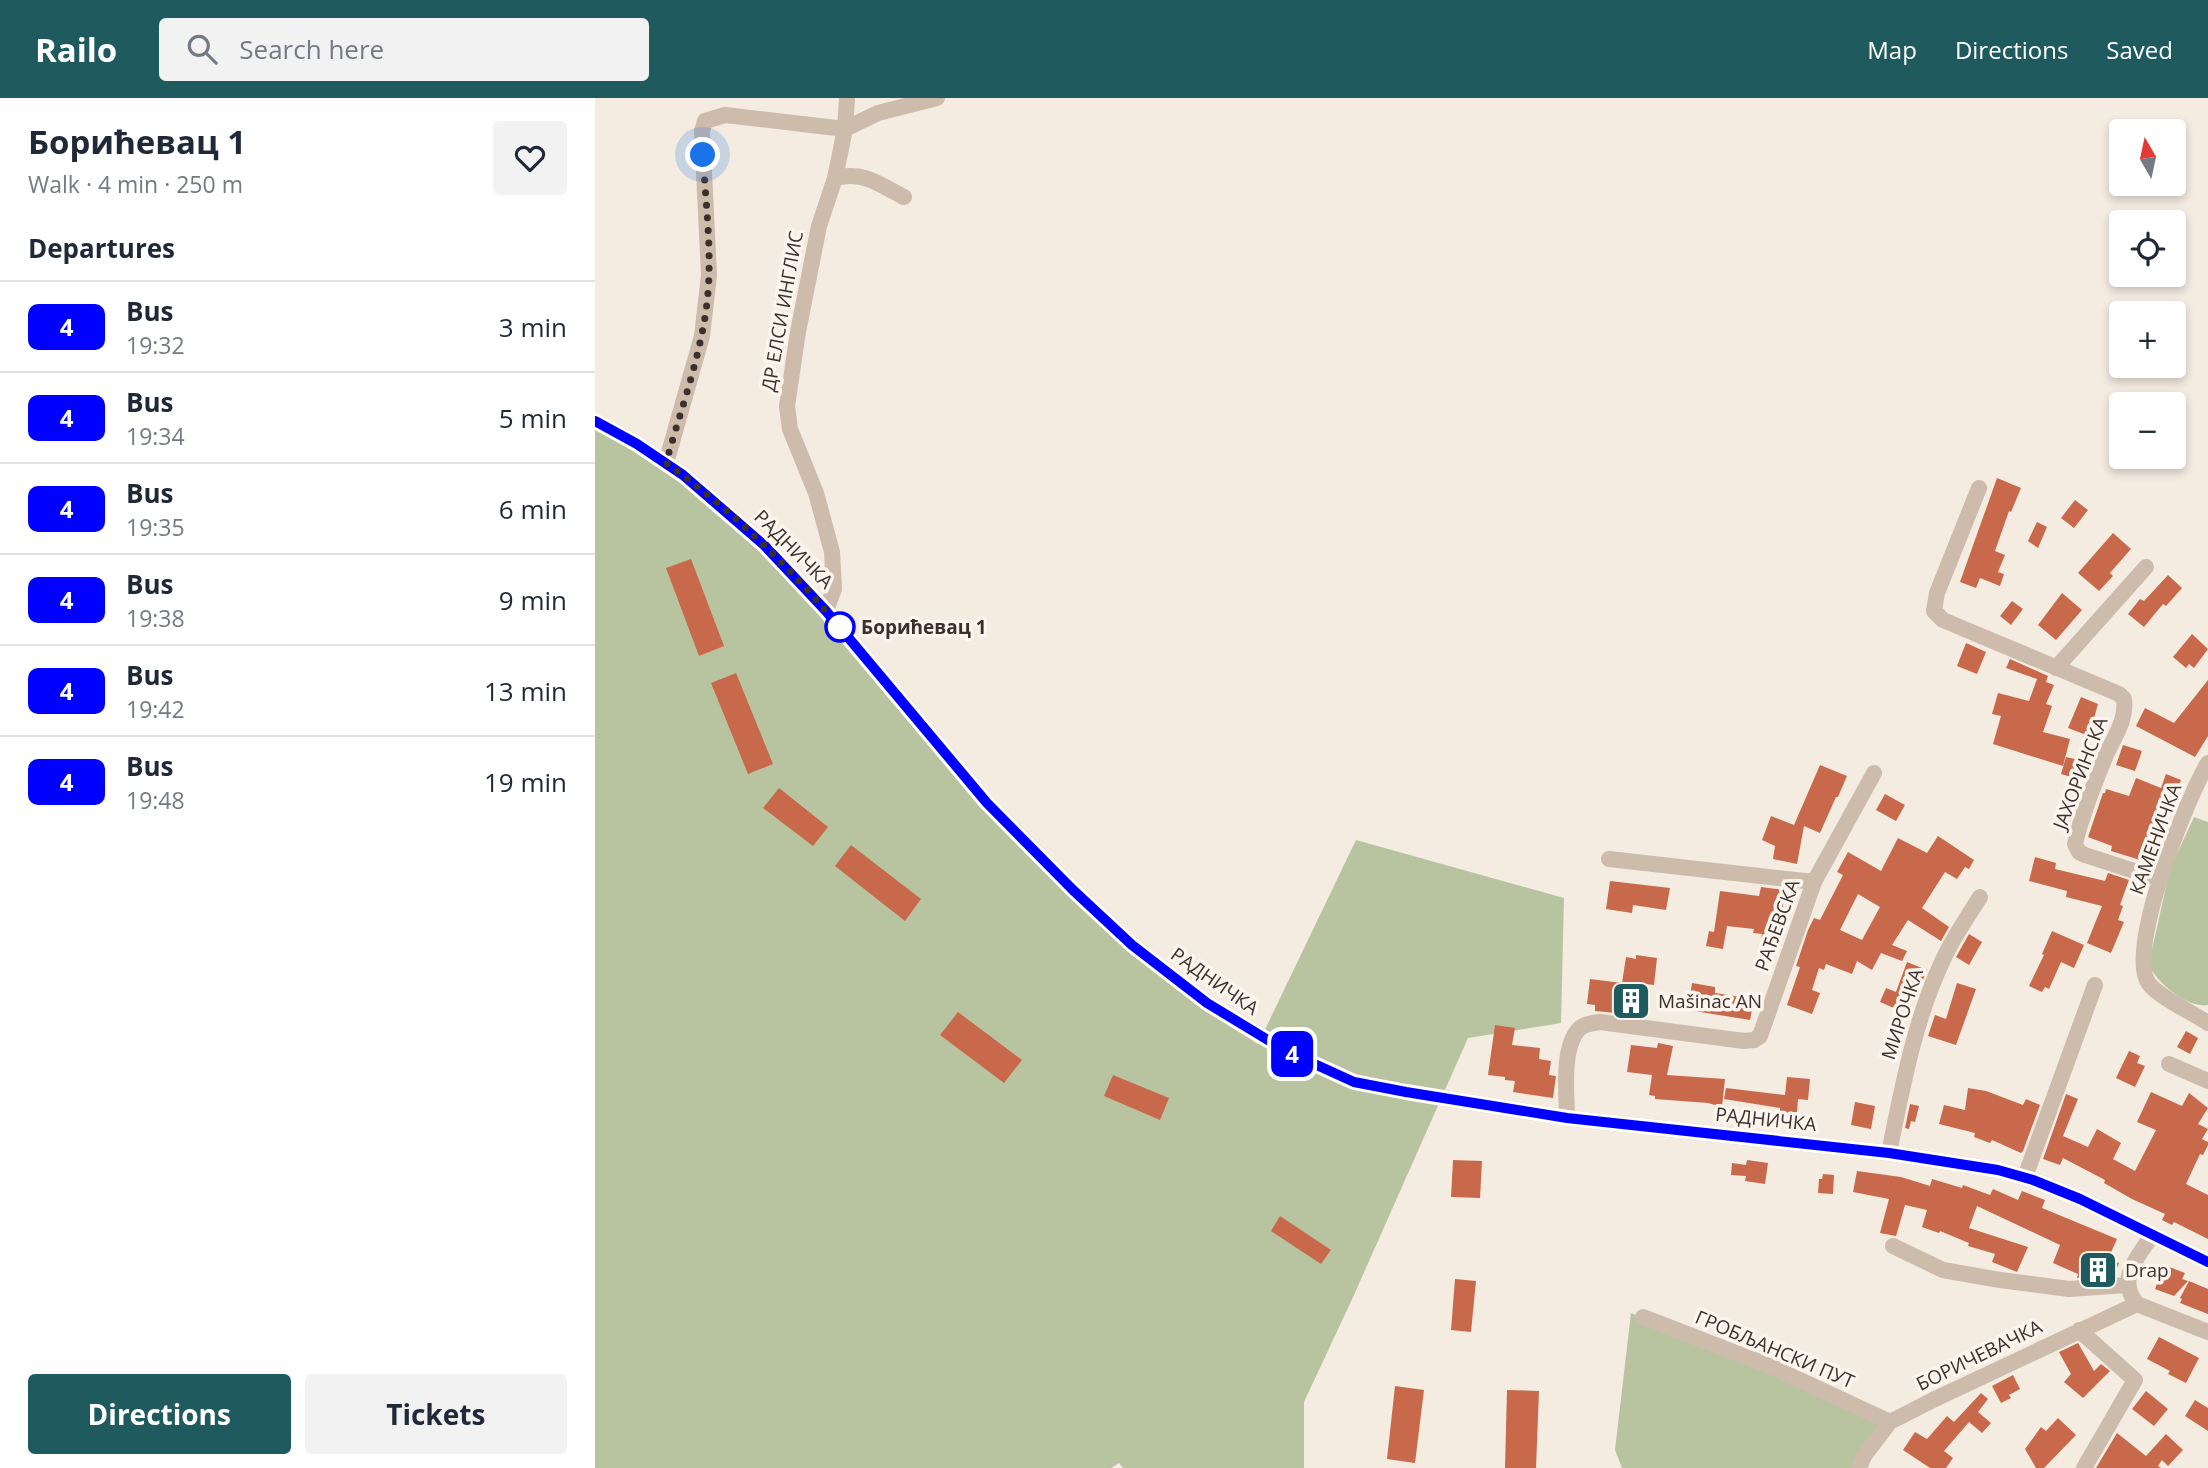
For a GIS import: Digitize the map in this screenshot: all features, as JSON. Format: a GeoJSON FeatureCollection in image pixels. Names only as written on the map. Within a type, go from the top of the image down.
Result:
{"type":"FeatureCollection","features":[{"type":"Feature","properties":{"kind":"street","name":"ДР ЕЛСИ ИНГЛИС"},"geometry":{"type":"LineString","coordinates":[[826,611],[834,589],[832,552],[816,493],[790,429],[787,406],[818,226],[835,177],[845,129],[847,98]]}},
{"type":"Feature","properties":{"kind":"street"},"geometry":{"type":"LineString","coordinates":[[666,463],[702,336],[709,275],[702,131],[705,121],[725,115],[845,129],[877,113],[937,98]]}},
{"type":"Feature","properties":{"kind":"street"},"geometry":{"type":"LineString","coordinates":[[835,177],[851,174],[863,176],[904,197]]}},
{"type":"Feature","properties":{"kind":"street","name":"РАДНИЧКА"},"geometry":{"type":"LineString","coordinates":[[595,421],[666,463],[705,492],[764,545],[826,611],[1006,823],[1132,945],[1207,1003],[1286,1051],[1354,1082],[1406,1092],[1567,1118],[1969,1164],[2025,1177],[2080,1199],[2208,1262]]}},
{"type":"Feature","properties":{"kind":"street","name":"ЈАХОРИНСКА"},"geometry":{"type":"LineString","coordinates":[[1979,488],[1937,593],[1934,611],[1943,621],[2119,694],[2125,703],[2125,711],[2075,839],[2077,848],[2085,855],[2159,879]]}},
{"type":"Feature","properties":{"kind":"street"},"geometry":{"type":"LineString","coordinates":[[2056,668],[2146,567]]}},
{"type":"Feature","properties":{"kind":"street","name":"КАМЕНИЧКА"},"geometry":{"type":"LineString","coordinates":[[2208,763],[2197,783],[2159,879],[2143,964],[2150,985],[2208,1023]]}},
{"type":"Feature","properties":{"kind":"street","name":"РАЂЕВСКА"},"geometry":{"type":"LineString","coordinates":[[1567,1118],[1566,1073],[1570,1046],[1580,1028],[1588,1024],[1599,1022],[1744,1041],[1754,1040],[1759,1036],[1814,882],[1874,773]]}},
{"type":"Feature","properties":{"kind":"street"},"geometry":{"type":"LineString","coordinates":[[1609,859],[1814,882]]}},
{"type":"Feature","properties":{"kind":"street","name":"МИРОЧКА"},"geometry":{"type":"LineString","coordinates":[[1889,1153],[1908,1063],[1930,992],[1945,955],[1980,897]]}},
{"type":"Feature","properties":{"kind":"street"},"geometry":{"type":"LineString","coordinates":[[2025,1177],[2095,985]]}},
{"type":"Feature","properties":{"kind":"street"},"geometry":{"type":"LineString","coordinates":[[2169,1064],[2208,1081]]}},
{"type":"Feature","properties":{"kind":"street"},"geometry":{"type":"LineString","coordinates":[[2152,1235],[2129,1272],[2127,1285],[2130,1295],[2137,1304],[2208,1332]]}},
{"type":"Feature","properties":{"kind":"street"},"geometry":{"type":"LineString","coordinates":[[1893,1245],[1943,1270],[2000,1280],[2069,1289],[2127,1285]]}},
{"type":"Feature","properties":{"kind":"street","name":"БОРИЧЕВАЧКА"},"geometry":{"type":"LineString","coordinates":[[1859,1468],[1864,1456],[1890,1422],[2137,1304]]}},
{"type":"Feature","properties":{"kind":"street","name":"ГРОБЉАНСКИ ПУТ"},"geometry":{"type":"LineString","coordinates":[[1643,1318],[1772,1367],[1890,1422]]}},
{"type":"Feature","properties":{"kind":"street"},"geometry":{"type":"LineString","coordinates":[[2080,1331],[2135,1380],[2084,1468]]}},
{"type":"Feature","properties":{"kind":"green space"},"geometry":{"type":"Polygon","coordinates":[[[595,429],[665,470],[763,553],[802,592],[931,747],[1206,1011],[1258,1044],[1356,840],[1564,898],[1561,1023],[1468,1038],[1304,1402],[1304,1468],[1123,1468],[1119,1463],[1111,1468],[595,1468],[595,429]]]}},
{"type":"Feature","properties":{"kind":"green space"},"geometry":{"type":"Polygon","coordinates":[[[2194,817],[2208,822],[2208,1005],[2191,1003],[2173,992],[2157,978],[2149,963],[2170,869],[2194,817]]]}},
{"type":"Feature","properties":{"kind":"green space"},"geometry":{"type":"Polygon","coordinates":[[[1631,1313],[1688,1341],[1890,1422],[1859,1468],[1622,1468],[1615,1450],[1631,1313]]]}},
{"type":"Feature","properties":{"kind":"building"},"geometry":{"type":"Polygon","coordinates":[[[1997,478],[2021,488],[2011,512],[2009,511],[1995,551],[2005,555],[1998,572],[2004,574],[2000,586],[1980,578],[1976,588],[1960,582],[1997,478]]]}},
{"type":"Feature","properties":{"kind":"building"},"geometry":{"type":"Polygon","coordinates":[[[2075,500],[2088,510],[2074,528],[2061,518],[2075,500]]]}},
{"type":"Feature","properties":{"kind":"building"},"geometry":{"type":"Polygon","coordinates":[[[2037,522],[2047,527],[2038,548],[2028,541],[2037,522]]]}},
{"type":"Feature","properties":{"kind":"building"},"geometry":{"type":"Polygon","coordinates":[[[2113,533],[2131,549],[2110,573],[2113,576],[2099,591],[2078,573],[2113,533]]]}},
{"type":"Feature","properties":{"kind":"building"},"geometry":{"type":"Polygon","coordinates":[[[691,559],[724,646],[699,656],[666,568],[691,559]]]}},
{"type":"Feature","properties":{"kind":"building"},"geometry":{"type":"Polygon","coordinates":[[[2168,575],[2182,588],[2166,606],[2163,604],[2144,627],[2128,614],[2140,599],[2144,601],[2168,575]]]}},
{"type":"Feature","properties":{"kind":"building"},"geometry":{"type":"Polygon","coordinates":[[[2062,593],[2082,610],[2056,640],[2038,625],[2062,593]]]}},
{"type":"Feature","properties":{"kind":"building"},"geometry":{"type":"Polygon","coordinates":[[[2012,601],[2023,609],[2011,625],[2000,616],[2012,601]]]}},
{"type":"Feature","properties":{"kind":"building"},"geometry":{"type":"Polygon","coordinates":[[[2192,634],[2208,649],[2194,668],[2189,664],[2186,668],[2173,657],[2192,634]]]}},
{"type":"Feature","properties":{"kind":"building"},"geometry":{"type":"Polygon","coordinates":[[[1966,643],[1986,652],[1977,674],[1957,666],[1966,643]]]}},
{"type":"Feature","properties":{"kind":"building"},"geometry":{"type":"Polygon","coordinates":[[[2010,659],[2048,676],[2046,682],[2054,685],[2046,704],[2052,706],[2043,732],[2070,739],[2063,766],[1993,744],[2001,716],[1992,714],[1998,693],[2029,701],[2037,679],[2006,668],[2010,659]]]}},
{"type":"Feature","properties":{"kind":"building"},"geometry":{"type":"Polygon","coordinates":[[[736,673],[773,764],[748,774],[711,683],[736,673]]]}},
{"type":"Feature","properties":{"kind":"building"},"geometry":{"type":"Polygon","coordinates":[[[2208,680],[2208,736],[2195,757],[2136,726],[2145,708],[2174,723],[2208,680]]]}},
{"type":"Feature","properties":{"kind":"building"},"geometry":{"type":"Polygon","coordinates":[[[2081,697],[2098,704],[2089,736],[2068,728],[2081,697]]]}},
{"type":"Feature","properties":{"kind":"building"},"geometry":{"type":"Polygon","coordinates":[[[2123,745],[2142,751],[2135,771],[2116,765],[2123,745]]]}},
{"type":"Feature","properties":{"kind":"building"},"geometry":{"type":"Polygon","coordinates":[[[2066,757],[2083,761],[2078,779],[2061,774],[2066,757]]]}},
{"type":"Feature","properties":{"kind":"building"},"geometry":{"type":"Polygon","coordinates":[[[1820,765],[1847,776],[1820,833],[1804,826],[1797,864],[1773,859],[1775,846],[1762,840],[1771,816],[1794,825],[1820,765]]]}},
{"type":"Feature","properties":{"kind":"building"},"geometry":{"type":"Polygon","coordinates":[[[2166,774],[2181,780],[2173,801],[2170,800],[2150,863],[2111,851],[2112,846],[2088,837],[2106,789],[2129,796],[2136,778],[2161,788],[2166,774]]]}},
{"type":"Feature","properties":{"kind":"building"},"geometry":{"type":"Polygon","coordinates":[[[779,788],[828,827],[813,846],[763,808],[779,788]]]}},
{"type":"Feature","properties":{"kind":"building"},"geometry":{"type":"Polygon","coordinates":[[[1885,794],[1905,805],[1896,821],[1876,810],[1885,794]]]}},
{"type":"Feature","properties":{"kind":"building"},"geometry":{"type":"Polygon","coordinates":[[[1938,836],[1974,860],[1969,869],[1965,867],[1957,879],[1945,872],[1922,908],[1949,927],[1941,941],[1908,920],[1892,945],[1907,951],[1902,961],[1881,953],[1872,970],[1857,961],[1852,974],[1826,964],[1824,970],[1819,968],[1812,990],[1820,993],[1812,1014],[1787,1005],[1800,967],[1796,966],[1808,930],[1814,918],[1820,920],[1843,875],[1837,872],[1848,852],[1881,871],[1898,838],[1927,853],[1938,836]],[[1858,894],[1840,930],[1862,940],[1880,907],[1858,894]]]}},
{"type":"Feature","properties":{"kind":"building"},"geometry":{"type":"Polygon","coordinates":[[[851,845],[921,899],[905,921],[835,866],[851,845]]]}},
{"type":"Feature","properties":{"kind":"building"},"geometry":{"type":"Polygon","coordinates":[[[2035,857],[2056,863],[2055,869],[2105,881],[2108,873],[2129,880],[2118,920],[2124,922],[2111,953],[2087,943],[2102,906],[2066,897],[2067,891],[2029,881],[2035,857]]]}},
{"type":"Feature","properties":{"kind":"building"},"geometry":{"type":"Polygon","coordinates":[[[1610,881],[1670,888],[1666,910],[1633,905],[1632,913],[1606,909],[1610,881]]]}},
{"type":"Feature","properties":{"kind":"building"},"geometry":{"type":"Polygon","coordinates":[[[1761,887],[1785,890],[1779,937],[1773,936],[1772,942],[1761,940],[1762,934],[1753,933],[1754,929],[1727,926],[1723,949],[1706,946],[1709,931],[1714,932],[1720,891],[1759,896],[1761,887]]]}},
{"type":"Feature","properties":{"kind":"building"},"geometry":{"type":"Polygon","coordinates":[[[2052,931],[2084,945],[2074,968],[2061,962],[2049,989],[2045,987],[2042,992],[2029,986],[2052,931]]]}},
{"type":"Feature","properties":{"kind":"building"},"geometry":{"type":"Polygon","coordinates":[[[1969,934],[1982,942],[1969,965],[1956,957],[1969,934]]]}},
{"type":"Feature","properties":{"kind":"building"},"geometry":{"type":"Polygon","coordinates":[[[1636,955],[1657,958],[1654,985],[1646,984],[1641,987],[1637,1015],[1595,1011],[1595,1005],[1587,1004],[1590,979],[1622,983],[1626,957],[1636,959],[1636,955]]]}},
{"type":"Feature","properties":{"kind":"building"},"geometry":{"type":"Polygon","coordinates":[[[1907,962],[1927,970],[1920,987],[1913,984],[1901,1011],[1880,1002],[1886,988],[1896,992],[1907,962]]]}},
{"type":"Feature","properties":{"kind":"building"},"geometry":{"type":"Polygon","coordinates":[[[1692,983],[1715,987],[1715,993],[1754,999],[1750,1020],[1688,1010],[1692,983]]]}},
{"type":"Feature","properties":{"kind":"building"},"geometry":{"type":"Polygon","coordinates":[[[1957,983],[1976,989],[1956,1045],[1928,1036],[1935,1015],[1946,1019],[1957,983]]]}},
{"type":"Feature","properties":{"kind":"building"},"geometry":{"type":"Polygon","coordinates":[[[958,1012],[1022,1060],[1004,1083],[940,1035],[958,1012]]]}},
{"type":"Feature","properties":{"kind":"building"},"geometry":{"type":"Polygon","coordinates":[[[1495,1025],[1515,1028],[1512,1045],[1540,1048],[1539,1059],[1551,1061],[1549,1075],[1556,1076],[1553,1098],[1513,1092],[1515,1081],[1488,1075],[1495,1025]]]}},
{"type":"Feature","properties":{"kind":"building"},"geometry":{"type":"Polygon","coordinates":[[[2186,1031],[2198,1038],[2190,1054],[2177,1047],[2186,1031]]]}},
{"type":"Feature","properties":{"kind":"building"},"geometry":{"type":"Polygon","coordinates":[[[1658,1043],[1673,1046],[1667,1075],[1725,1079],[1722,1107],[1708,1103],[1655,1099],[1655,1096],[1649,1095],[1652,1075],[1627,1072],[1631,1045],[1657,1048],[1658,1043]]]}},
{"type":"Feature","properties":{"kind":"building"},"geometry":{"type":"Polygon","coordinates":[[[2129,1051],[2140,1056],[2137,1063],[2145,1066],[2135,1087],[2116,1078],[2129,1051]]]}},
{"type":"Feature","properties":{"kind":"building"},"geometry":{"type":"Polygon","coordinates":[[[1113,1075],[1169,1098],[1160,1120],[1104,1096],[1113,1075]]]}},
{"type":"Feature","properties":{"kind":"building"},"geometry":{"type":"Polygon","coordinates":[[[1787,1077],[1810,1079],[1808,1100],[1798,1099],[1796,1126],[1779,1124],[1780,1108],[1724,1099],[1726,1088],[1785,1095],[1787,1077]]]}},
{"type":"Feature","properties":{"kind":"building"},"geometry":{"type":"Polygon","coordinates":[[[1968,1088],[1986,1091],[2023,1105],[2026,1099],[2040,1105],[2021,1153],[1992,1140],[1990,1143],[1974,1137],[1975,1133],[1939,1124],[1944,1105],[1965,1110],[1968,1088]]]}},
{"type":"Feature","properties":{"kind":"building"},"geometry":{"type":"Polygon","coordinates":[[[2151,1092],[2182,1106],[2189,1093],[2208,1108],[2198,1124],[2208,1129],[2202,1139],[2208,1142],[2208,1145],[2203,1155],[2200,1154],[2186,1184],[2208,1195],[2208,1239],[2174,1222],[2172,1225],[2162,1220],[2165,1214],[2132,1199],[2104,1183],[2105,1180],[2063,1158],[2060,1165],[2043,1159],[2066,1094],[2078,1099],[2063,1136],[2088,1147],[2097,1129],[2121,1143],[2113,1159],[2135,1171],[2156,1130],[2137,1122],[2151,1092]]]}},
{"type":"Feature","properties":{"kind":"building"},"geometry":{"type":"Polygon","coordinates":[[[1855,1102],[1875,1106],[1871,1129],[1851,1125],[1855,1102]]]}},
{"type":"Feature","properties":{"kind":"building"},"geometry":{"type":"Polygon","coordinates":[[[1910,1104],[1919,1106],[1915,1122],[1911,1121],[1909,1129],[1905,1128],[1910,1104]]]}},
{"type":"Feature","properties":{"kind":"building"},"geometry":{"type":"Polygon","coordinates":[[[1453,1160],[1482,1161],[1480,1198],[1451,1197],[1453,1160]]]}},
{"type":"Feature","properties":{"kind":"building"},"geometry":{"type":"Polygon","coordinates":[[[1747,1160],[1768,1163],[1765,1184],[1745,1181],[1746,1176],[1731,1175],[1732,1163],[1746,1165],[1747,1160]]]}},
{"type":"Feature","properties":{"kind":"building"},"geometry":{"type":"Polygon","coordinates":[[[1857,1171],[1901,1177],[1930,1186],[1932,1179],[1962,1188],[1963,1185],[1990,1195],[1993,1189],[2018,1200],[2022,1191],[2045,1200],[2042,1208],[2117,1239],[2108,1259],[2119,1263],[2114,1275],[2077,1278],[2078,1274],[2053,1263],[2060,1245],[1977,1206],[1969,1228],[2028,1247],[2017,1272],[1992,1262],[1995,1254],[1968,1246],[1969,1243],[1940,1231],[1939,1233],[1922,1227],[1927,1210],[1905,1205],[1896,1236],[1880,1233],[1889,1199],[1853,1192],[1857,1171]]]}},
{"type":"Feature","properties":{"kind":"building"},"geometry":{"type":"Polygon","coordinates":[[[1823,1174],[1834,1175],[1833,1194],[1818,1193],[1819,1179],[1822,1179],[1823,1174]]]}},
{"type":"Feature","properties":{"kind":"building"},"geometry":{"type":"Polygon","coordinates":[[[1280,1216],[1331,1250],[1321,1264],[1271,1231],[1280,1216]]]}},
{"type":"Feature","properties":{"kind":"building"},"geometry":{"type":"Polygon","coordinates":[[[2164,1265],[2185,1273],[2182,1279],[2188,1281],[2174,1296],[2155,1289],[2164,1265]]]}},
{"type":"Feature","properties":{"kind":"building"},"geometry":{"type":"Polygon","coordinates":[[[1455,1279],[1476,1281],[1471,1332],[1451,1330],[1455,1279]]]}},
{"type":"Feature","properties":{"kind":"building"},"geometry":{"type":"Polygon","coordinates":[[[2189,1281],[2208,1289],[2208,1314],[2180,1303],[2189,1281]]]}},
{"type":"Feature","properties":{"kind":"building"},"geometry":{"type":"Polygon","coordinates":[[[2159,1337],[2199,1358],[2186,1383],[2147,1359],[2159,1337]]]}},
{"type":"Feature","properties":{"kind":"building"},"geometry":{"type":"Polygon","coordinates":[[[2078,1343],[2094,1371],[2101,1364],[2110,1371],[2083,1398],[2064,1382],[2071,1374],[2059,1352],[2078,1343]]]}},
{"type":"Feature","properties":{"kind":"building"},"geometry":{"type":"Polygon","coordinates":[[[2013,1375],[2020,1389],[2001,1403],[1992,1386],[2013,1375]]]}},
{"type":"Feature","properties":{"kind":"building"},"geometry":{"type":"Polygon","coordinates":[[[1395,1386],[1424,1390],[1415,1463],[1387,1459],[1395,1386]]]}},
{"type":"Feature","properties":{"kind":"building"},"geometry":{"type":"Polygon","coordinates":[[[1507,1390],[1539,1391],[1536,1468],[1505,1468],[1507,1390]]]}},
{"type":"Feature","properties":{"kind":"building"},"geometry":{"type":"Polygon","coordinates":[[[2146,1391],[2168,1409],[2154,1426],[2132,1409],[2146,1391]]]}},
{"type":"Feature","properties":{"kind":"building"},"geometry":{"type":"Polygon","coordinates":[[[1981,1393],[1988,1399],[1978,1412],[1991,1423],[1982,1433],[1969,1422],[1944,1451],[1953,1458],[1946,1468],[1930,1468],[1903,1450],[1915,1432],[1927,1439],[1947,1416],[1954,1422],[1981,1393]]]}},
{"type":"Feature","properties":{"kind":"building"},"geometry":{"type":"Polygon","coordinates":[[[2195,1400],[2208,1408],[2208,1431],[2185,1416],[2195,1400]]]}},
{"type":"Feature","properties":{"kind":"building"},"geometry":{"type":"Polygon","coordinates":[[[2058,1418],[2076,1435],[2044,1468],[2036,1468],[2025,1449],[2041,1427],[2046,1431],[2058,1418]]]}},
{"type":"Feature","properties":{"kind":"building"},"geometry":{"type":"Polygon","coordinates":[[[2117,1433],[2146,1456],[2166,1434],[2183,1450],[2168,1466],[2162,1460],[2158,1466],[2161,1468],[2096,1468],[2117,1433]]]}},
{"type":"Feature","properties":{"kind":"bus line","name":"4"},"geometry":{"type":"LineString","coordinates":[[595,421],[637,444],[683,475],[764,545],[826,611],[987,803],[1132,945],[1207,1003],[1286,1051],[1354,1082],[1406,1092],[1567,1118],[1889,1153],[1998,1170],[2033,1180],[2080,1199],[2208,1262]]}},
{"type":"Feature","properties":{"kind":"place","name":"Борићевац 1"},"geometry":{"type":"Point","coordinates":[840,627]}},
{"type":"Feature","properties":{"kind":"place","name":"Mašinac AN"},"geometry":{"type":"Point","coordinates":[1631,1001]}},
{"type":"Feature","properties":{"kind":"place","name":"Drap"},"geometry":{"type":"Point","coordinates":[2098,1270]}},
{"type":"Feature","properties":{"kind":"route"},"geometry":{"type":"LineString","coordinates":[[703,155],[709,275],[707,295],[702,336],[666,463],[705,492],[764,545],[842,630],[840,627]]}}]}
